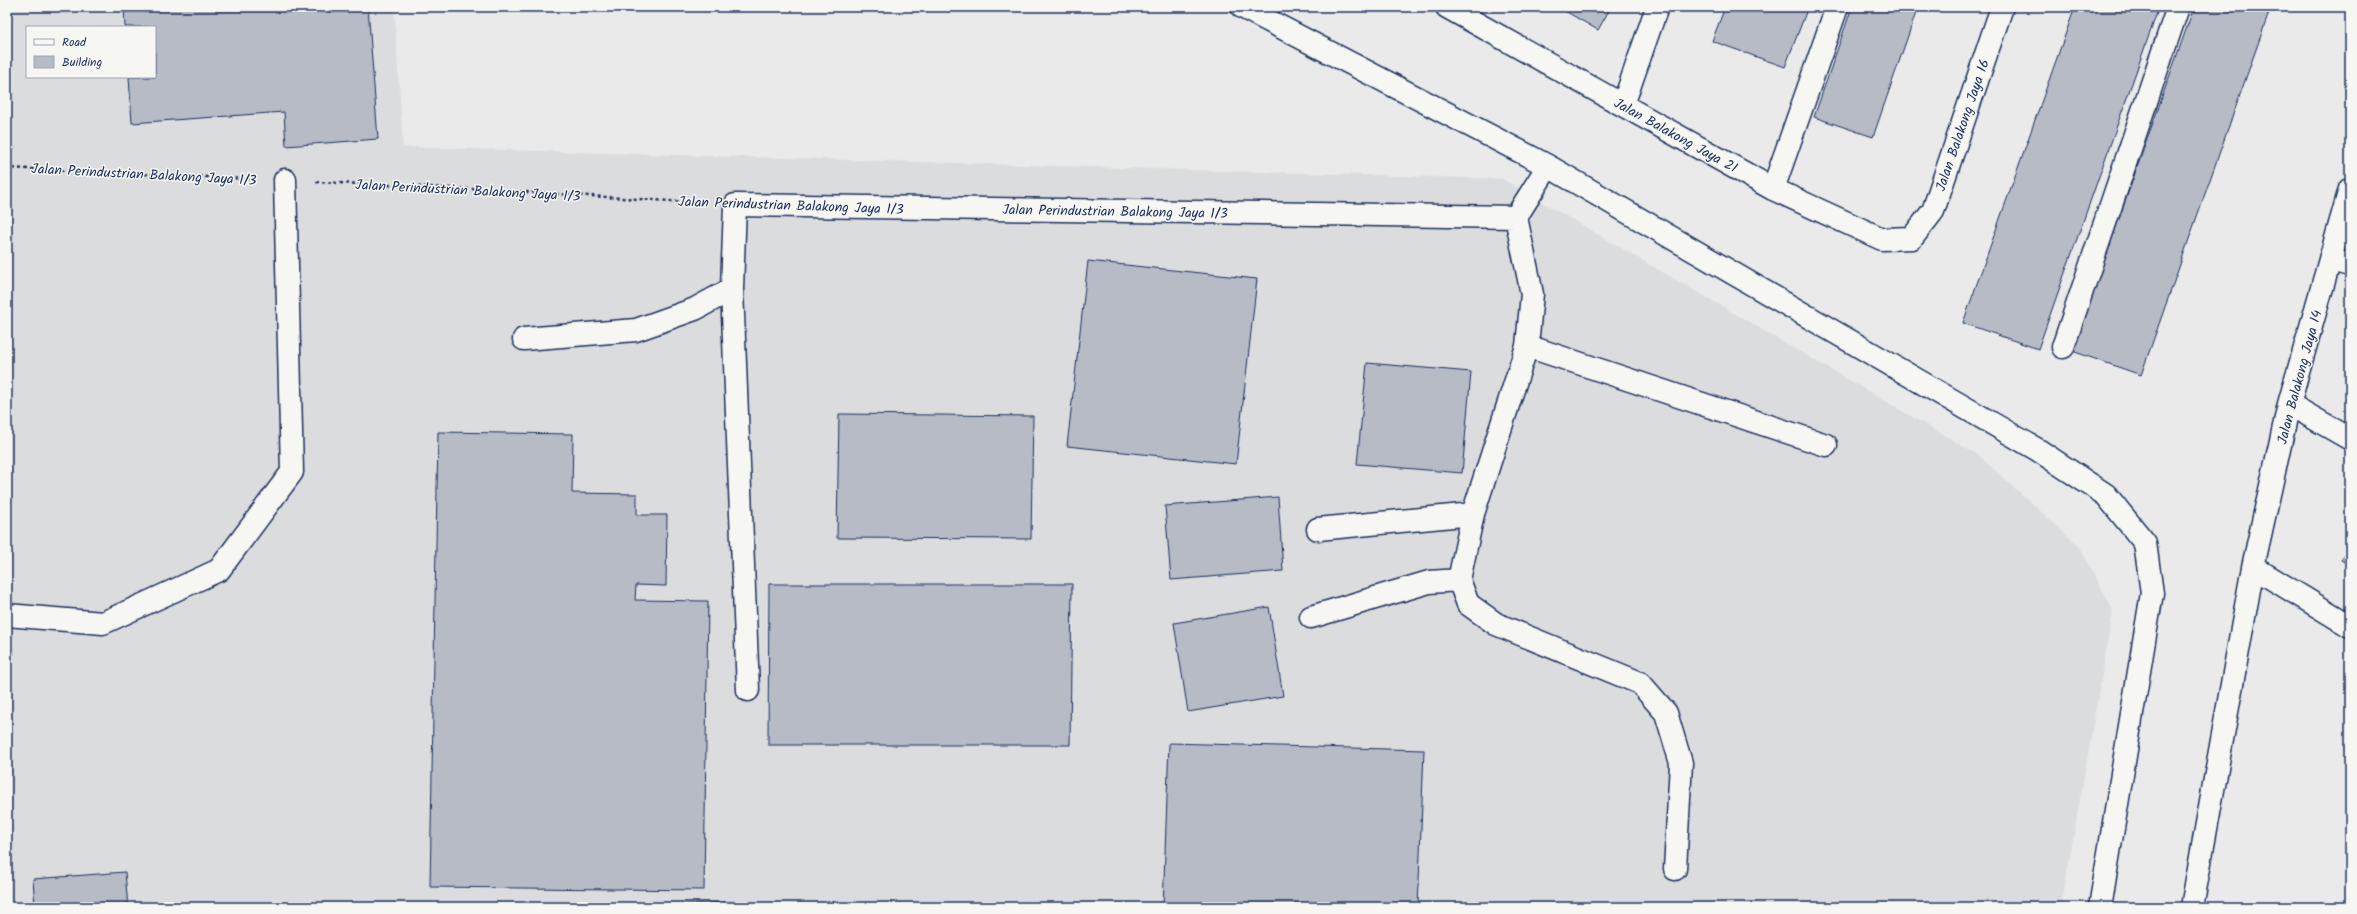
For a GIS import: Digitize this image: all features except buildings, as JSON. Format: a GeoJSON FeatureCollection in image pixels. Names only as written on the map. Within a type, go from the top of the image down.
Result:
{"type":"FeatureCollection","features":[{"type":"Feature","properties":{"kind":"street"},"geometry":{"type":"LineString","coordinates":[[1242,7],[1548,166],[2038,450],[2106,495],[2145,543],[2152,593],[2100,907]]}},
{"type":"Feature","properties":{"kind":"street","name":"Jalan Balakong Jaya 21"},"geometry":{"type":"LineString","coordinates":[[1447,7],[1773,189],[1882,239],[1912,238]]}},
{"type":"Feature","properties":{"kind":"street"},"geometry":{"type":"LineString","coordinates":[[1623,105],[1658,7]]}},
{"type":"Feature","properties":{"kind":"street"},"geometry":{"type":"LineString","coordinates":[[1773,189],[1837,7]]}},
{"type":"Feature","properties":{"kind":"street","name":"Jalan Balakong Jaya 16"},"geometry":{"type":"LineString","coordinates":[[1912,238],[1933,211],[2002,7]]}},
{"type":"Feature","properties":{"kind":"street"},"geometry":{"type":"LineString","coordinates":[[2063,347],[2178,7]]}},
{"type":"Feature","properties":{"kind":"street"},"geometry":{"type":"LineString","coordinates":[[1548,166],[1516,217],[1532,294],[1527,346],[1473,514],[1459,580],[1468,604],[1496,624],[1640,683],[1666,713],[1681,763],[1675,869]]}},
{"type":"Feature","properties":{"kind":"street"},"geometry":{"type":"LineString","coordinates":[[7,615],[103,623],[219,570],[292,472],[285,180]]}},
{"type":"Feature","properties":{"kind":"street","name":"Jalan Balakong Jaya 14"},"geometry":{"type":"LineString","coordinates":[[2192,907],[2253,567],[2289,404],[2341,262],[2350,189]]}},
{"type":"Feature","properties":{"kind":"street"},"geometry":{"type":"LineString","coordinates":[[735,205],[732,289],[748,690]]}},
{"type":"Feature","properties":{"kind":"street","name":"Jalan Perindustrian Balakong Jaya 1/3"},"geometry":{"type":"LineString","coordinates":[[735,205],[1516,217]]}},
{"type":"Feature","properties":{"kind":"street"},"geometry":{"type":"LineString","coordinates":[[524,339],[636,330],[696,309],[732,289]]}},
{"type":"Feature","properties":{"kind":"street"},"geometry":{"type":"LineString","coordinates":[[1527,346],[1826,445]]}},
{"type":"Feature","properties":{"kind":"street"},"geometry":{"type":"LineString","coordinates":[[2289,404],[2350,439]]}},
{"type":"Feature","properties":{"kind":"street"},"geometry":{"type":"LineString","coordinates":[[1318,529],[1473,514]]}},
{"type":"Feature","properties":{"kind":"street"},"geometry":{"type":"LineString","coordinates":[[2253,567],[2350,626]]}},
{"type":"Feature","properties":{"kind":"street"},"geometry":{"type":"LineString","coordinates":[[1311,617],[1429,582],[1459,580]]}},
{"type":"Feature","properties":{"kind":"path","name":"Jalan Perindustrian Balakong Jaya 1/3"},"geometry":{"type":"LineString","coordinates":[[7,168],[494,190],[735,205]]}},
{"type":"Feature","properties":{"kind":"shaded area"},"geometry":{"type":"Polygon","coordinates":[[[7,7],[394,7],[403,147],[1502,179],[1978,455],[2080,547],[2113,611],[2061,907],[7,907],[7,7]]]}}]}
